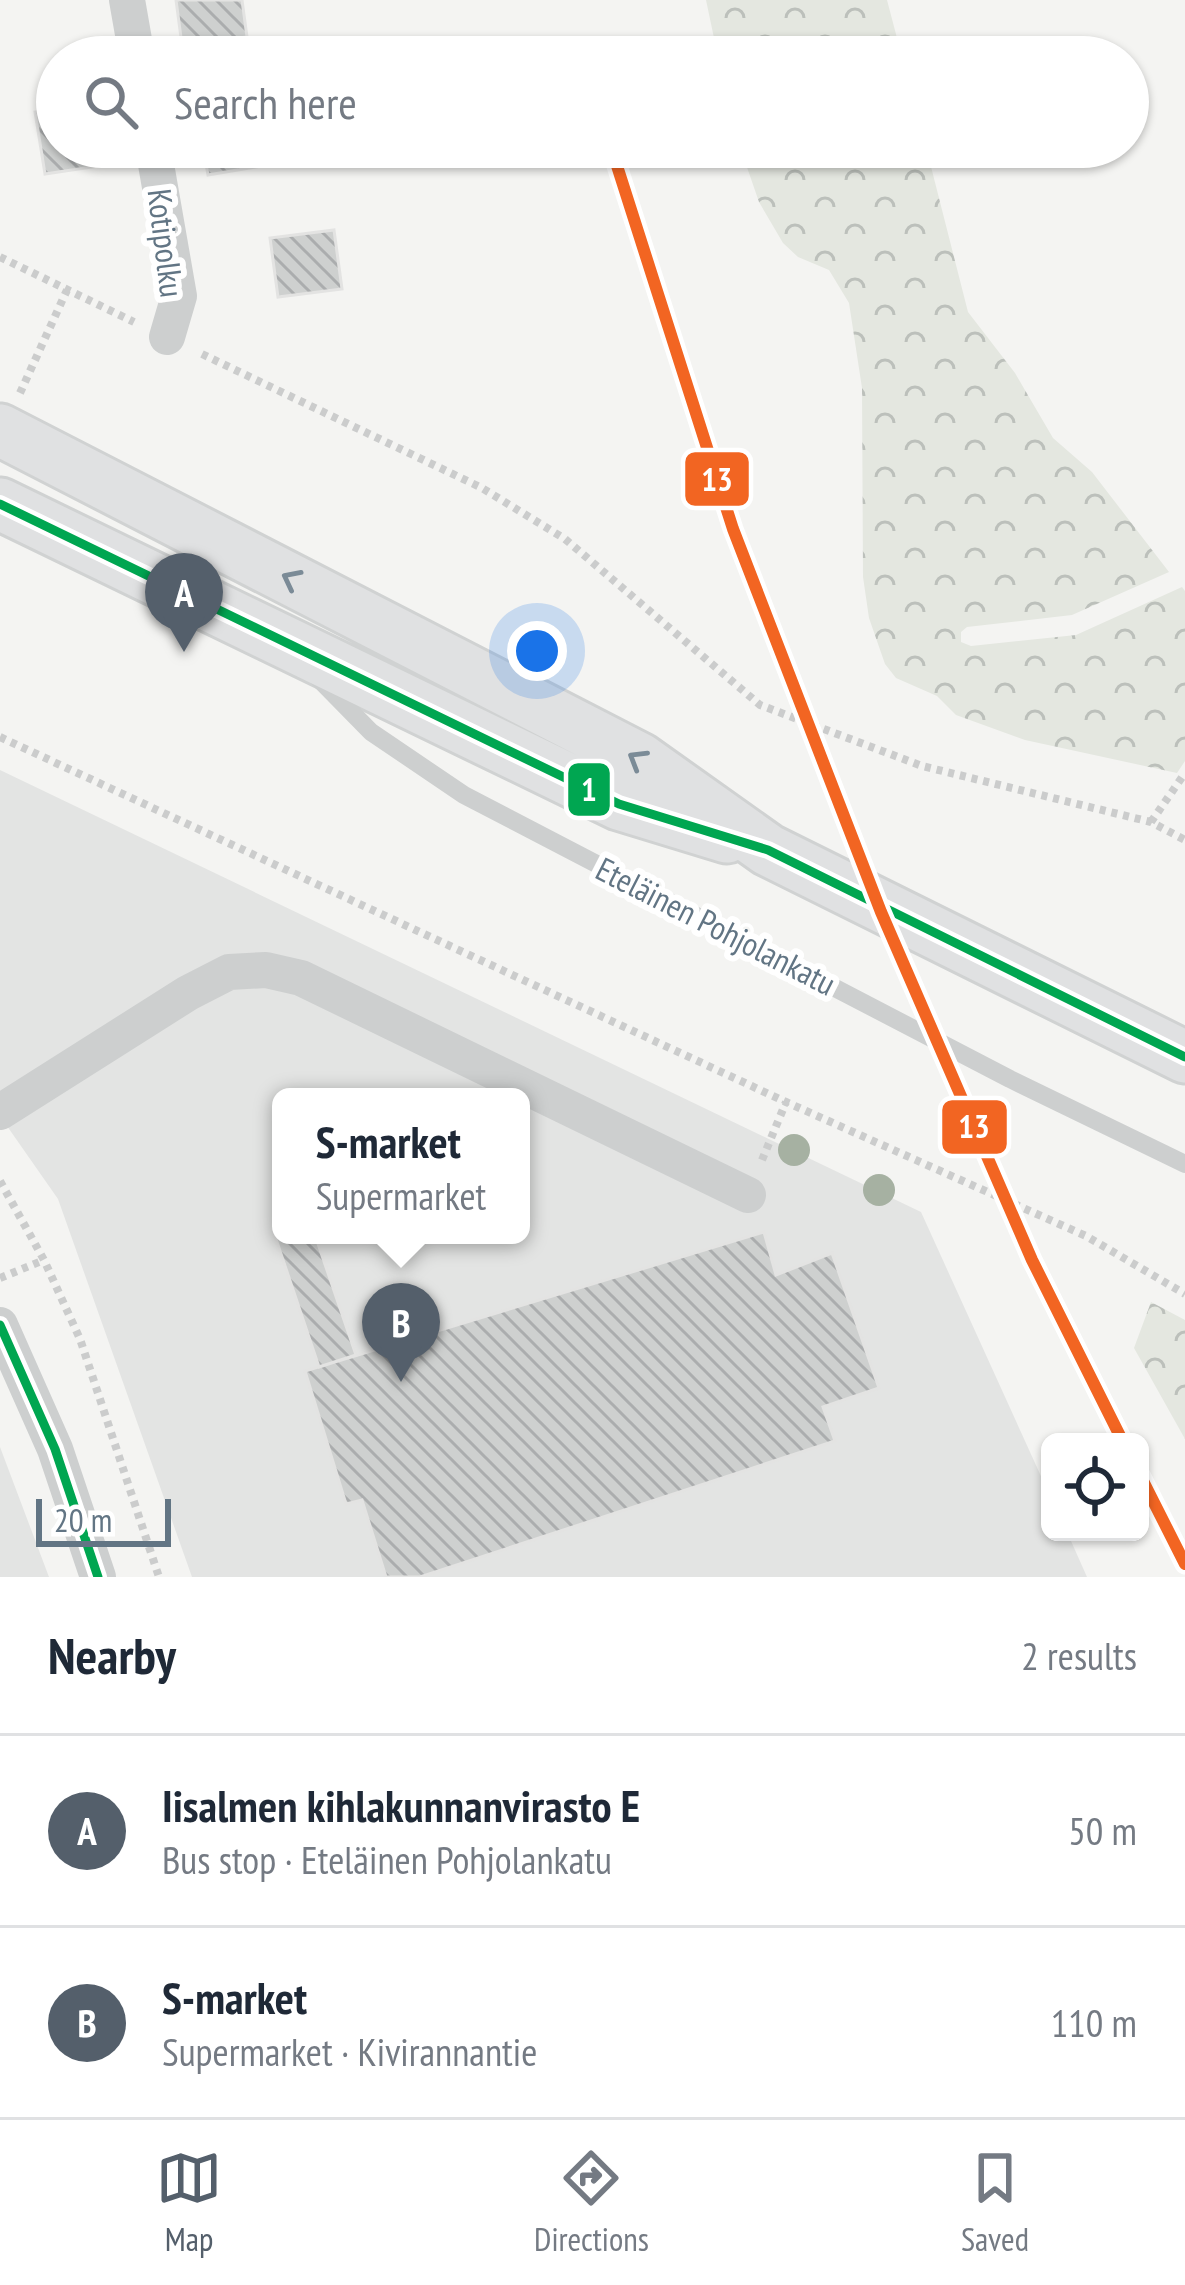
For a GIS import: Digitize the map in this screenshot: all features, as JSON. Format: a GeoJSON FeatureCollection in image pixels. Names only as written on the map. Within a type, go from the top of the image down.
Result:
{"type":"FeatureCollection","features":[{"type":"Feature","properties":{"kind":"main road","name":"Eteläinen Pohjolankatu"},"geometry":{"type":"LineString","coordinates":[[1,430],[640,758],[767,850]]}},
{"type":"Feature","properties":{"kind":"main road","name":"Eteläinen Pohjolankatu"},"geometry":{"type":"LineString","coordinates":[[0,504],[619,804],[767,850],[1185,1057]]}},
{"type":"Feature","properties":{"kind":"street"},"geometry":{"type":"LineString","coordinates":[[127,0],[133,36]]}},
{"type":"Feature","properties":{"kind":"street","name":"Kotipolku"},"geometry":{"type":"LineString","coordinates":[[157,168],[179,296],[167,338]]}},
{"type":"Feature","properties":{"kind":"street"},"geometry":{"type":"LineString","coordinates":[[0,1112],[188,993],[229,972],[266,970],[301,978],[528,1088]]}},
{"type":"Feature","properties":{"kind":"street"},"geometry":{"type":"LineString","coordinates":[[530,1089],[748,1195]]}},
{"type":"Feature","properties":{"kind":"street"},"geometry":{"type":"LineString","coordinates":[[0,1325],[55,1449],[98,1577]]}},
{"type":"Feature","properties":{"kind":"lane","name":"Eteläinen Pohjolankatu"},"geometry":{"type":"LineString","coordinates":[[282,640],[371,732],[464,795],[1185,1164]]}},
{"type":"Feature","properties":{"kind":"path"},"geometry":{"type":"LineString","coordinates":[[0,257],[482,488],[565,538],[760,705],[922,766],[1151,822],[1185,840]]}},
{"type":"Feature","properties":{"kind":"path"},"geometry":{"type":"LineString","coordinates":[[1,430],[67,290]]}},
{"type":"Feature","properties":{"kind":"path"},"geometry":{"type":"LineString","coordinates":[[0,737],[1086,1236],[1185,1294]]}},
{"type":"Feature","properties":{"kind":"path"},"geometry":{"type":"LineString","coordinates":[[1151,822],[1185,773]]}},
{"type":"Feature","properties":{"kind":"path"},"geometry":{"type":"LineString","coordinates":[[748,1195],[786,1102]]}},
{"type":"Feature","properties":{"kind":"path"},"geometry":{"type":"LineString","coordinates":[[0,1181],[80,1339],[159,1577]]}},
{"type":"Feature","properties":{"kind":"path"},"geometry":{"type":"LineString","coordinates":[[0,1278],[44,1260]]}},
{"type":"Feature","properties":{"kind":"shaded area"},"geometry":{"type":"Polygon","coordinates":[[[0,770],[921,1212],[1041,1476],[1041,1541],[1071,1541],[1087,1577],[192,1577],[58,1199],[0,1116],[0,770]]]}},
{"type":"Feature","properties":{"kind":"shaded area"},"geometry":{"type":"Polygon","coordinates":[[[0,1447],[49,1577],[0,1577],[0,1447]]]}},
{"type":"Feature","properties":{"kind":"green space"},"geometry":{"type":"Polygon","coordinates":[[[706,0],[887,0],[896,36],[714,36],[706,0]]]}},
{"type":"Feature","properties":{"kind":"green space"},"geometry":{"type":"Polygon","coordinates":[[[747,168],[931,168],[968,312],[1015,373],[1053,438],[1092,472],[1169,572],[1072,615],[967,627],[961,632],[961,642],[971,646],[1076,635],[1182,587],[1185,761],[1177,773],[1025,740],[956,715],[937,696],[896,678],[885,664],[869,618],[863,577],[862,388],[849,303],[829,270],[798,257],[783,243],[759,202],[747,168]]]}},
{"type":"Feature","properties":{"kind":"green space"},"geometry":{"type":"Polygon","coordinates":[[[1151,1302],[1185,1320],[1185,1439],[1134,1348],[1151,1302]]]}},
{"type":"Feature","properties":{"kind":"building"},"geometry":{"type":"Polygon","coordinates":[[[176,0],[242,0],[247,36],[181,36],[176,0]]]}},
{"type":"Feature","properties":{"kind":"building"},"geometry":{"type":"Polygon","coordinates":[[[44,168],[85,168],[45,174],[44,168]]]}},
{"type":"Feature","properties":{"kind":"building"},"geometry":{"type":"Polygon","coordinates":[[[207,168],[249,168],[208,175],[207,168]]]}},
{"type":"Feature","properties":{"kind":"building"},"geometry":{"type":"Polygon","coordinates":[[[334,230],[342,289],[278,297],[270,238],[334,230]]]}},
{"type":"Feature","properties":{"kind":"building"},"geometry":{"type":"Polygon","coordinates":[[[764,1232],[776,1275],[832,1253],[879,1388],[823,1407],[835,1441],[420,1577],[386,1577],[362,1500],[346,1504],[305,1371],[764,1232]]]}},
{"type":"Feature","properties":{"kind":"building"},"geometry":{"type":"Polygon","coordinates":[[[278,1244],[318,1244],[356,1355],[319,1367],[278,1244]]]}},
{"type":"Feature","properties":{"kind":"transit line","name":"13"},"geometry":{"type":"LineString","coordinates":[[618,168],[733,529],[881,912],[1032,1260],[1118,1433]]}},
{"type":"Feature","properties":{"kind":"transit line","name":"1"},"geometry":{"type":"LineString","coordinates":[[0,504],[619,804],[768,850],[1185,1057]]}},
{"type":"Feature","properties":{"kind":"transit line","name":"1"},"geometry":{"type":"LineString","coordinates":[[0,1325],[55,1449],[98,1577]]}},
{"type":"Feature","properties":{"kind":"transit line","name":"13"},"geometry":{"type":"LineString","coordinates":[[1149,1493],[1185,1564]]}},
{"type":"Feature","properties":{"kind":"place","name":"Iisalmen kihlakunnanvirasto E"},"geometry":{"type":"Point","coordinates":[184,652]}},
{"type":"Feature","properties":{"kind":"place","name":"S-market"},"geometry":{"type":"Point","coordinates":[401,1382]}}]}
